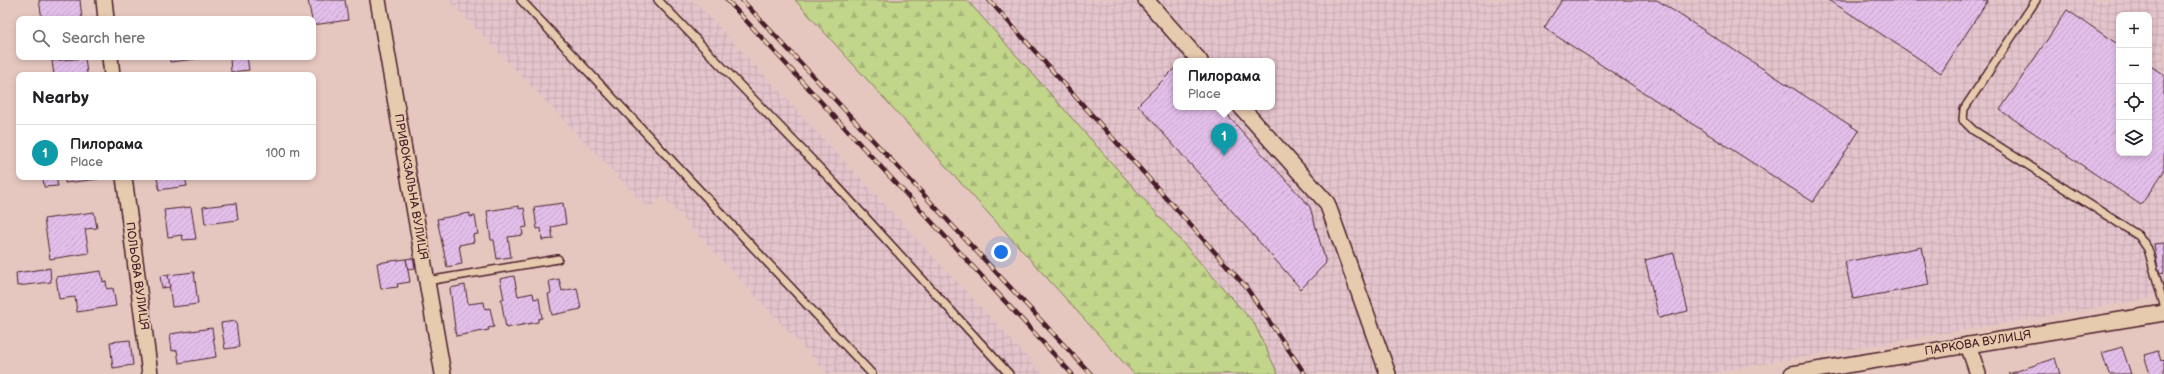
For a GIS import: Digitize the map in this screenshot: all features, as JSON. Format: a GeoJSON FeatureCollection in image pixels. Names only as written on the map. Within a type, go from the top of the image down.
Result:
{"type":"FeatureCollection","features":[{"type":"Feature","properties":{"kind":"street"},"geometry":{"type":"LineString","coordinates":[[104,0],[106,16]]}},
{"type":"Feature","properties":{"kind":"street","name":"ПРИВОКЗАЛЬНА ВУЛИЦЯ"},"geometry":{"type":"LineString","coordinates":[[378,0],[443,374]]}},
{"type":"Feature","properties":{"kind":"street"},"geometry":{"type":"LineString","coordinates":[[1146,0],[1197,58]]}},
{"type":"Feature","properties":{"kind":"street"},"geometry":{"type":"LineString","coordinates":[[110,60],[112,72]]}},
{"type":"Feature","properties":{"kind":"street"},"geometry":{"type":"LineString","coordinates":[[1244,110],[1327,203],[1388,374]]}},
{"type":"Feature","properties":{"kind":"street","name":"ПОЛЬОВА ВУЛИЦЯ"},"geometry":{"type":"LineString","coordinates":[[124,180],[150,374]]}},
{"type":"Feature","properties":{"kind":"street","name":"ПАРКОВА ВУЛИЦЯ"},"geometry":{"type":"LineString","coordinates":[[1792,374],[2164,313]]}},
{"type":"Feature","properties":{"kind":"street"},"geometry":{"type":"LineString","coordinates":[[1968,345],[1978,374]]}},
{"type":"Feature","properties":{"kind":"lane"},"geometry":{"type":"LineString","coordinates":[[521,0],[872,374]]}},
{"type":"Feature","properties":{"kind":"lane"},"geometry":{"type":"LineString","coordinates":[[658,0],[835,184],[1009,374]]}},
{"type":"Feature","properties":{"kind":"lane"},"geometry":{"type":"LineString","coordinates":[[2036,0],[1964,109],[1963,120],[1973,130],[2139,236],[2148,249],[2164,305]]}},
{"type":"Feature","properties":{"kind":"lane"},"geometry":{"type":"LineString","coordinates":[[427,281],[558,259]]}},
{"type":"Feature","properties":{"kind":"shaded area"},"geometry":{"type":"Polygon","coordinates":[[[449,0],[694,0],[1043,374],[828,374],[663,197],[648,208],[449,0]]]}},
{"type":"Feature","properties":{"kind":"shaded area"},"geometry":{"type":"Polygon","coordinates":[[[967,0],[2164,0],[2164,296],[1704,374],[1278,374],[1254,323],[967,0]]]}},
{"type":"Feature","properties":{"kind":"green space"},"geometry":{"type":"Polygon","coordinates":[[[795,0],[967,0],[1254,323],[1278,374],[1134,374],[795,0]]]}},
{"type":"Feature","properties":{"kind":"building"},"geometry":{"type":"Polygon","coordinates":[[[39,0],[80,0],[82,16],[42,16],[39,0]]]}},
{"type":"Feature","properties":{"kind":"building"},"geometry":{"type":"Polygon","coordinates":[[[308,0],[345,0],[348,20],[316,25],[316,16],[311,16],[308,0]]]}},
{"type":"Feature","properties":{"kind":"building"},"geometry":{"type":"Polygon","coordinates":[[[1562,0],[1657,0],[1859,131],[1813,202],[1544,28],[1562,0]]]}},
{"type":"Feature","properties":{"kind":"building"},"geometry":{"type":"Polygon","coordinates":[[[1829,0],[1988,0],[1941,73],[1829,0]]]}},
{"type":"Feature","properties":{"kind":"building"},"geometry":{"type":"Polygon","coordinates":[[[2067,10],[2116,43],[2116,156],[2152,156],[2152,67],[2164,75],[2164,171],[2141,205],[2000,110],[2067,10]]]}},
{"type":"Feature","properties":{"kind":"building"},"geometry":{"type":"Polygon","coordinates":[[[85,60],[87,72],[54,72],[52,61],[85,60]]]}},
{"type":"Feature","properties":{"kind":"building"},"geometry":{"type":"Polygon","coordinates":[[[170,60],[187,60],[170,62],[170,60]]]}},
{"type":"Feature","properties":{"kind":"building"},"geometry":{"type":"Polygon","coordinates":[[[230,60],[247,60],[249,70],[231,72],[230,60]]]}},
{"type":"Feature","properties":{"kind":"building"},"geometry":{"type":"Polygon","coordinates":[[[1173,70],[1173,110],[1223,110],[1310,207],[1326,263],[1301,289],[1138,105],[1173,70]]]}},
{"type":"Feature","properties":{"kind":"building"},"geometry":{"type":"Polygon","coordinates":[[[43,180],[57,180],[58,186],[44,187],[43,180]]]}},
{"type":"Feature","properties":{"kind":"building"},"geometry":{"type":"Polygon","coordinates":[[[65,180],[90,180],[65,183],[65,180]]]}},
{"type":"Feature","properties":{"kind":"building"},"geometry":{"type":"Polygon","coordinates":[[[157,180],[186,180],[187,186],[159,190],[157,180]]]}},
{"type":"Feature","properties":{"kind":"building"},"geometry":{"type":"Polygon","coordinates":[[[236,203],[238,220],[205,224],[203,207],[236,203]]]}},
{"type":"Feature","properties":{"kind":"building"},"geometry":{"type":"Polygon","coordinates":[[[563,203],[566,224],[551,227],[553,239],[542,240],[541,228],[537,229],[534,207],[563,203]]]}},
{"type":"Feature","properties":{"kind":"building"},"geometry":{"type":"Polygon","coordinates":[[[519,206],[519,209],[524,208],[527,227],[522,228],[523,235],[508,237],[511,257],[497,259],[494,240],[491,240],[487,211],[519,206]]]}},
{"type":"Feature","properties":{"kind":"building"},"geometry":{"type":"Polygon","coordinates":[[[191,207],[196,239],[183,240],[182,235],[168,237],[164,210],[191,207]]]}},
{"type":"Feature","properties":{"kind":"building"},"geometry":{"type":"Polygon","coordinates":[[[94,212],[97,228],[85,229],[89,253],[50,259],[44,219],[94,212]]]}},
{"type":"Feature","properties":{"kind":"building"},"geometry":{"type":"Polygon","coordinates":[[[470,213],[470,217],[475,216],[478,234],[473,235],[474,242],[459,245],[462,264],[447,267],[437,219],[470,213]]]}},
{"type":"Feature","properties":{"kind":"building"},"geometry":{"type":"Polygon","coordinates":[[[2164,243],[2164,273],[2159,274],[2154,244],[2164,243]]]}},
{"type":"Feature","properties":{"kind":"building"},"geometry":{"type":"Polygon","coordinates":[[[1922,247],[1929,285],[1853,299],[1845,262],[1922,247]]]}},
{"type":"Feature","properties":{"kind":"building"},"geometry":{"type":"Polygon","coordinates":[[[1674,253],[1688,311],[1659,318],[1645,260],[1674,253]]]}},
{"type":"Feature","properties":{"kind":"building"},"geometry":{"type":"Polygon","coordinates":[[[413,258],[415,268],[408,269],[406,259],[413,258]]]}},
{"type":"Feature","properties":{"kind":"building"},"geometry":{"type":"Polygon","coordinates":[[[406,259],[410,282],[397,284],[398,287],[381,289],[377,263],[406,259]]]}},
{"type":"Feature","properties":{"kind":"building"},"geometry":{"type":"Polygon","coordinates":[[[50,268],[51,282],[17,286],[16,273],[50,268]]]}},
{"type":"Feature","properties":{"kind":"building"},"geometry":{"type":"Polygon","coordinates":[[[101,271],[103,282],[106,281],[107,289],[113,288],[116,306],[77,312],[75,297],[59,299],[56,277],[101,271]]]}},
{"type":"Feature","properties":{"kind":"building"},"geometry":{"type":"Polygon","coordinates":[[[194,272],[198,304],[172,307],[168,275],[194,272]]]}},
{"type":"Feature","properties":{"kind":"building"},"geometry":{"type":"Polygon","coordinates":[[[168,275],[170,287],[162,288],[160,276],[168,275]]]}},
{"type":"Feature","properties":{"kind":"building"},"geometry":{"type":"Polygon","coordinates":[[[514,276],[518,296],[533,293],[534,299],[539,298],[542,318],[538,319],[538,322],[506,328],[501,299],[504,299],[500,279],[514,276]]]}},
{"type":"Feature","properties":{"kind":"building"},"geometry":{"type":"Polygon","coordinates":[[[559,279],[562,291],[577,288],[581,309],[552,315],[548,294],[551,293],[549,281],[559,279]]]}},
{"type":"Feature","properties":{"kind":"building"},"geometry":{"type":"Polygon","coordinates":[[[465,285],[468,304],[484,302],[485,309],[490,308],[494,327],[488,328],[489,330],[456,336],[450,288],[465,285]]]}},
{"type":"Feature","properties":{"kind":"building"},"geometry":{"type":"Polygon","coordinates":[[[236,321],[239,347],[225,349],[221,323],[236,321]]]}},
{"type":"Feature","properties":{"kind":"building"},"geometry":{"type":"Polygon","coordinates":[[[212,328],[216,357],[179,363],[177,350],[172,351],[170,334],[212,328]]]}},
{"type":"Feature","properties":{"kind":"building"},"geometry":{"type":"Polygon","coordinates":[[[130,340],[133,365],[113,368],[110,342],[130,340]]]}},
{"type":"Feature","properties":{"kind":"building"},"geometry":{"type":"Polygon","coordinates":[[[2122,347],[2131,374],[2109,374],[2102,353],[2122,347]]]}},
{"type":"Feature","properties":{"kind":"building"},"geometry":{"type":"Polygon","coordinates":[[[2158,351],[2161,361],[2164,360],[2164,374],[2150,374],[2144,355],[2158,351]]]}},
{"type":"Feature","properties":{"kind":"building"},"geometry":{"type":"Polygon","coordinates":[[[2055,358],[2060,374],[2009,374],[2055,358]]]}},
{"type":"Feature","properties":{"kind":"railway"},"geometry":{"type":"LineString","coordinates":[[727,0],[1072,374]]}},
{"type":"Feature","properties":{"kind":"railway"},"geometry":{"type":"LineString","coordinates":[[742,0],[1091,374]]}},
{"type":"Feature","properties":{"kind":"railway"},"geometry":{"type":"LineString","coordinates":[[989,0],[1246,287],[1305,374]]}},
{"type":"Feature","properties":{"kind":"place","name":"Пилорама"},"geometry":{"type":"Point","coordinates":[1224,156]}}]}
